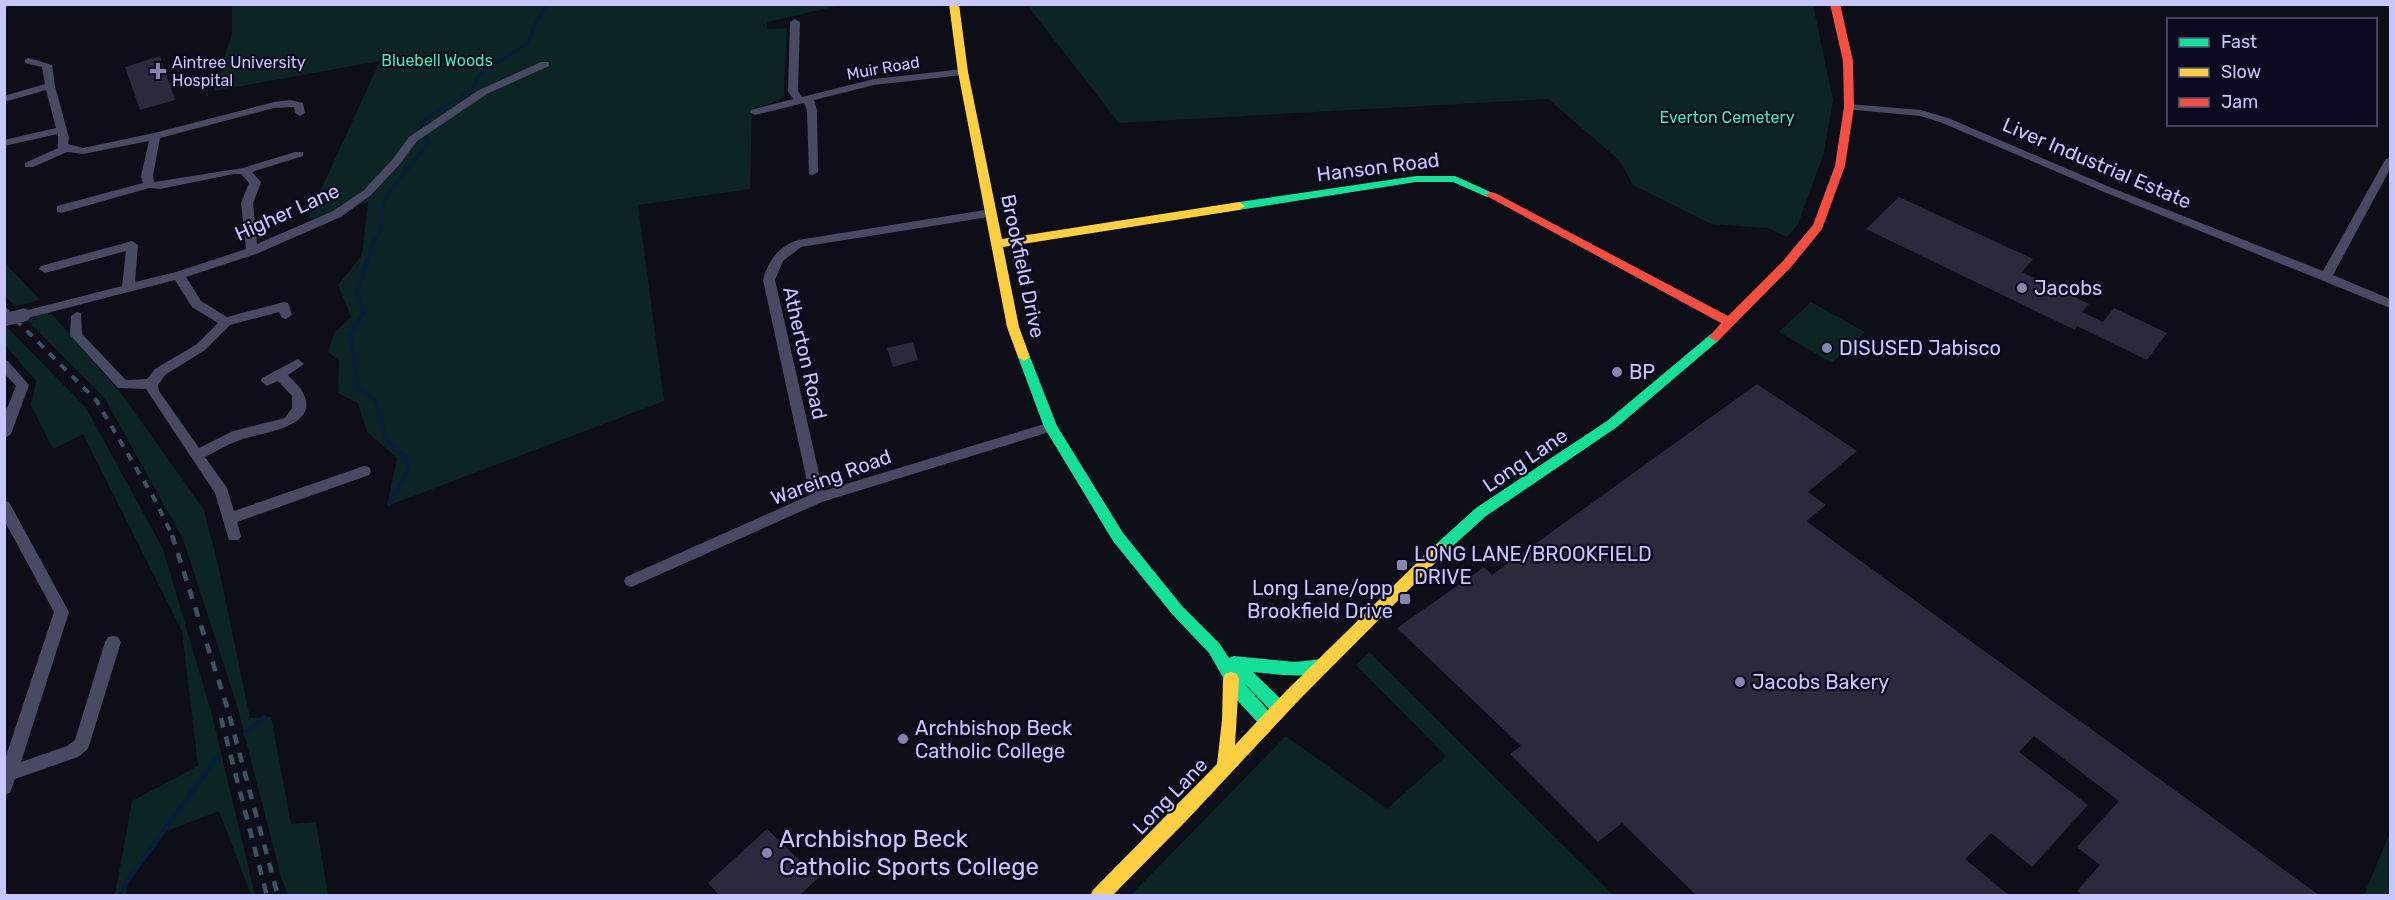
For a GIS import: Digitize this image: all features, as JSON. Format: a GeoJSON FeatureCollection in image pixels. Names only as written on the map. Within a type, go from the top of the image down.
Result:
{"type":"FeatureCollection","features":[{"type":"Feature","properties":{"kind":"street","name":"Brookfield Drive"},"geometry":{"type":"LineString","coordinates":[[954,4],[963,72],[1013,327],[1051,427],[1118,537],[1177,610],[1221,656],[1236,664],[1280,709]]}},
{"type":"Feature","properties":{"kind":"street","name":"Long Lane"},"geometry":{"type":"LineString","coordinates":[[1100,896],[1322,666],[1444,545],[1481,512],[1612,424],[1731,323],[1768,286],[1818,226],[1840,166],[1848,107],[1848,61],[1835,4]]}},
{"type":"Feature","properties":{"kind":"street"},"geometry":{"type":"LineString","coordinates":[[795,22],[793,91],[812,110],[813,172]]}},
{"type":"Feature","properties":{"kind":"street"},"geometry":{"type":"LineString","coordinates":[[29,61],[46,65],[64,138],[62,146],[83,151],[290,103],[306,97]]}},
{"type":"Feature","properties":{"kind":"street","name":"Higher Lane"},"geometry":{"type":"LineString","coordinates":[[4,320],[180,275],[252,251],[337,214],[367,193],[396,162],[413,138],[483,92],[545,64]]}},
{"type":"Feature","properties":{"kind":"street","name":"Muir Road"},"geometry":{"type":"LineString","coordinates":[[754,112],[874,82],[963,72]]}},
{"type":"Feature","properties":{"kind":"street"},"geometry":{"type":"LineString","coordinates":[[4,99],[50,86]]}},
{"type":"Feature","properties":{"kind":"street"},"geometry":{"type":"LineString","coordinates":[[290,103],[299,105],[300,113]]}},
{"type":"Feature","properties":{"kind":"street","name":"Liver Industrial Estate"},"geometry":{"type":"LineString","coordinates":[[1848,107],[1921,113],[1944,120],[2391,304]]}},
{"type":"Feature","properties":{"kind":"street"},"geometry":{"type":"LineString","coordinates":[[4,143],[62,130]]}},
{"type":"Feature","properties":{"kind":"street"},"geometry":{"type":"LineString","coordinates":[[149,185],[147,176],[155,135]]}},
{"type":"Feature","properties":{"kind":"street"},"geometry":{"type":"LineString","coordinates":[[26,167],[67,148]]}},
{"type":"Feature","properties":{"kind":"street"},"geometry":{"type":"LineString","coordinates":[[61,209],[149,185],[160,186],[244,171],[299,154]]}},
{"type":"Feature","properties":{"kind":"street"},"geometry":{"type":"LineString","coordinates":[[2326,277],[2391,160]]}},
{"type":"Feature","properties":{"kind":"street"},"geometry":{"type":"LineString","coordinates":[[244,171],[255,182],[247,203],[252,251]]}},
{"type":"Feature","properties":{"kind":"street","name":"Hanson Road"},"geometry":{"type":"LineString","coordinates":[[997,244],[1416,179],[1455,179],[1470,184],[1731,323]]}},
{"type":"Feature","properties":{"kind":"street","name":"Atherton Road"},"geometry":{"type":"LineString","coordinates":[[818,498],[769,280],[772,264],[782,253],[798,244],[991,213]]}},
{"type":"Feature","properties":{"kind":"street"},"geometry":{"type":"LineString","coordinates":[[46,270],[132,245],[128,289]]}},
{"type":"Feature","properties":{"kind":"street"},"geometry":{"type":"LineString","coordinates":[[180,275],[189,299],[206,313],[226,322]]}},
{"type":"Feature","properties":{"kind":"street"},"geometry":{"type":"LineString","coordinates":[[234,536],[222,492],[153,393],[151,384],[160,372],[201,347],[226,322],[284,306],[286,315]]}},
{"type":"Feature","properties":{"kind":"street"},"geometry":{"type":"LineString","coordinates":[[77,316],[76,335],[123,385],[151,384]]}},
{"type":"Feature","properties":{"kind":"street"},"geometry":{"type":"LineString","coordinates":[[4,364],[23,385],[11,406],[4,434]]}},
{"type":"Feature","properties":{"kind":"street"},"geometry":{"type":"LineString","coordinates":[[196,455],[238,435],[291,421],[299,409],[298,394],[273,377],[298,364]]}},
{"type":"Feature","properties":{"kind":"street","name":"Wareing Road"},"geometry":{"type":"LineString","coordinates":[[631,582],[818,498],[1051,427]]}},
{"type":"Feature","properties":{"kind":"street"},"geometry":{"type":"LineString","coordinates":[[229,519],[333,475],[364,471]]}},
{"type":"Feature","properties":{"kind":"street"},"geometry":{"type":"LineString","coordinates":[[4,506],[62,612],[7,781]]}},
{"type":"Feature","properties":{"kind":"street"},"geometry":{"type":"LineString","coordinates":[[7,781],[72,752],[82,744],[113,642]]}},
{"type":"Feature","properties":{"kind":"street","name":"Brookfield Drive"},"geometry":{"type":"LineString","coordinates":[[1221,656],[1240,693],[1268,722]]}},
{"type":"Feature","properties":{"kind":"street"},"geometry":{"type":"LineString","coordinates":[[1236,664],[1295,669],[1322,666]]}},
{"type":"Feature","properties":{"kind":"street"},"geometry":{"type":"LineString","coordinates":[[1225,766],[1230,720],[1231,678]]}},
{"type":"Feature","properties":{"kind":"green space","name":"Bluebell Woods"},"geometry":{"type":"Polygon","coordinates":[[[232,5],[841,5],[767,22],[767,29],[787,28],[784,95],[778,101],[752,109],[750,189],[638,205],[664,401],[387,506],[397,458],[367,432],[358,403],[338,393],[339,361],[328,352],[334,333],[351,317],[338,285],[362,255],[368,202],[307,220],[380,61],[214,91],[232,33],[232,5]]]}},
{"type":"Feature","properties":{"kind":"green space","name":"Everton Cemetery"},"geometry":{"type":"Polygon","coordinates":[[[1027,5],[1813,5],[1833,100],[1824,153],[1798,224],[1787,237],[1768,228],[1711,224],[1633,185],[1620,161],[1548,99],[1119,123],[1027,5]]]}},
{"type":"Feature","properties":{"kind":"green space"},"geometry":{"type":"Polygon","coordinates":[[[4,263],[40,300],[15,306],[5,296],[4,263]]]}},
{"type":"Feature","properties":{"kind":"green space","name":"DISUSED Jabisco"},"geometry":{"type":"Polygon","coordinates":[[[1811,302],[1865,332],[1832,363],[1779,332],[1811,302]]]}},
{"type":"Feature","properties":{"kind":"green space"},"geometry":{"type":"Polygon","coordinates":[[[51,313],[121,393],[204,510],[219,569],[250,718],[271,717],[291,824],[316,822],[328,895],[288,895],[281,877],[236,702],[183,539],[105,399],[26,319],[51,313]]]}},
{"type":"Feature","properties":{"kind":"green space"},"geometry":{"type":"Polygon","coordinates":[[[5,325],[86,408],[163,549],[212,715],[255,895],[251,895],[219,811],[167,831],[118,895],[115,895],[132,801],[198,766],[182,631],[83,434],[53,449],[31,405],[36,381],[5,345],[5,325]]]}},
{"type":"Feature","properties":{"kind":"green space"},"geometry":{"type":"Polygon","coordinates":[[[1369,652],[1613,895],[1131,895],[1286,736],[1387,809],[1446,756],[1356,665],[1369,652]]]}},
{"type":"Feature","properties":{"kind":"green space"},"geometry":{"type":"Polygon","coordinates":[[[2390,832],[2390,895],[2364,895],[2390,832]]]}},
{"type":"Feature","properties":{"kind":"building"},"geometry":{"type":"Polygon","coordinates":[[[160,56],[175,100],[140,110],[125,67],[160,56]]]}},
{"type":"Feature","properties":{"kind":"building","name":"Jacobs"},"geometry":{"type":"Polygon","coordinates":[[[1899,197],[2033,259],[2022,272],[2089,304],[2082,312],[2103,322],[2114,308],[2167,333],[2147,360],[2077,326],[2075,330],[1866,229],[1899,197]]]}},
{"type":"Feature","properties":{"kind":"building"},"geometry":{"type":"Polygon","coordinates":[[[913,342],[918,360],[893,367],[887,348],[913,342]]]}},
{"type":"Feature","properties":{"kind":"building","name":"Jacobs Bakery"},"geometry":{"type":"Polygon","coordinates":[[[1757,384],[1857,451],[1808,492],[1826,505],[1806,521],[2320,896],[2083,896],[2077,891],[2100,865],[2077,847],[2119,801],[2034,736],[2019,752],[2088,805],[2032,867],[1991,833],[1965,859],[2010,896],[1697,896],[1622,823],[1598,842],[1510,754],[1521,746],[1397,628],[1484,567],[1492,575],[1757,384]]]}},
{"type":"Feature","properties":{"kind":"building","name":"Archbishop Beck Catholic Sports College"},"geometry":{"type":"Polygon","coordinates":[[[767,829],[818,878],[799,896],[720,896],[708,883],[767,829]]]}},
{"type":"Feature","properties":{"kind":"waterway"},"geometry":{"type":"LineString","coordinates":[[375,241],[381,228],[381,209],[387,195],[429,142],[418,130],[428,117],[472,89],[479,75],[528,43],[536,22],[547,4]]}},
{"type":"Feature","properties":{"kind":"waterway"},"geometry":{"type":"LineString","coordinates":[[375,239],[358,288],[357,295],[364,311],[350,335],[357,376],[356,390],[371,396],[376,402],[386,439],[406,457],[408,471],[389,504]]}},
{"type":"Feature","properties":{"kind":"waterway"},"geometry":{"type":"LineString","coordinates":[[245,734],[264,717]]}},
{"type":"Feature","properties":{"kind":"waterway"},"geometry":{"type":"LineString","coordinates":[[123,896],[126,883],[218,756]]}},
{"type":"Feature","properties":{"kind":"railway"},"geometry":{"type":"LineString","coordinates":[[4,308],[96,400],[155,500],[173,537]]}},
{"type":"Feature","properties":{"kind":"railway"},"geometry":{"type":"LineString","coordinates":[[172,535],[227,707],[278,896]]}},
{"type":"Feature","properties":{"kind":"railway"},"geometry":{"type":"LineString","coordinates":[[221,718],[267,896]]}},
{"type":"Feature","properties":{"kind":"traffic: fast"},"geometry":{"type":"LineString","coordinates":[[1239,206],[1416,179],[1455,179],[1491,195]]}},
{"type":"Feature","properties":{"kind":"traffic: fast"},"geometry":{"type":"LineString","coordinates":[[1440,549],[1481,512],[1612,424],[1715,337]]}},
{"type":"Feature","properties":{"kind":"traffic: fast"},"geometry":{"type":"LineString","coordinates":[[1024,357],[1051,427],[1118,537],[1177,610],[1214,648],[1241,693],[1268,722]]}},
{"type":"Feature","properties":{"kind":"traffic: fast"},"geometry":{"type":"LineString","coordinates":[[1234,663],[1280,709]]}},
{"type":"Feature","properties":{"kind":"traffic: fast"},"geometry":{"type":"LineString","coordinates":[[1236,664],[1295,669],[1322,666]]}},
{"type":"Feature","properties":{"kind":"traffic: slow"},"geometry":{"type":"LineString","coordinates":[[954,4],[963,72],[1013,327],[1024,357]]}},
{"type":"Feature","properties":{"kind":"traffic: slow"},"geometry":{"type":"LineString","coordinates":[[997,244],[1239,206]]}},
{"type":"Feature","properties":{"kind":"traffic: slow"},"geometry":{"type":"LineString","coordinates":[[1099,896],[1180,815],[1293,695],[1440,549]]}},
{"type":"Feature","properties":{"kind":"traffic: slow"},"geometry":{"type":"LineString","coordinates":[[1225,766],[1230,720],[1231,679]]}},
{"type":"Feature","properties":{"kind":"traffic: jam"},"geometry":{"type":"LineString","coordinates":[[1715,337],[1787,264],[1818,226],[1840,166],[1849,107],[1848,61],[1835,4]]}},
{"type":"Feature","properties":{"kind":"traffic: jam"},"geometry":{"type":"LineString","coordinates":[[1491,195],[1731,323]]}},
{"type":"Feature","properties":{"kind":"place","name":"Aintree University Hospital"},"geometry":{"type":"Point","coordinates":[158,71]}},
{"type":"Feature","properties":{"kind":"place","name":"Jacobs"},"geometry":{"type":"Point","coordinates":[2022,288]}},
{"type":"Feature","properties":{"kind":"place","name":"DISUSED Jabisco"},"geometry":{"type":"Point","coordinates":[1827,348]}},
{"type":"Feature","properties":{"kind":"place","name":"BP"},"geometry":{"type":"Point","coordinates":[1617,372]}},
{"type":"Feature","properties":{"kind":"place","name":"LONG LANE/BROOKFIELD DRIVE"},"geometry":{"type":"Point","coordinates":[1402,565]}},
{"type":"Feature","properties":{"kind":"place","name":"Long Lane/opp Brookfield Drive"},"geometry":{"type":"Point","coordinates":[1405,599]}},
{"type":"Feature","properties":{"kind":"place","name":"Jacobs Bakery"},"geometry":{"type":"Point","coordinates":[1740,682]}},
{"type":"Feature","properties":{"kind":"place","name":"Archbishop Beck Catholic College"},"geometry":{"type":"Point","coordinates":[903,739]}},
{"type":"Feature","properties":{"kind":"place","name":"Archbishop Beck Catholic Sports College"},"geometry":{"type":"Point","coordinates":[767,853]}}]}
